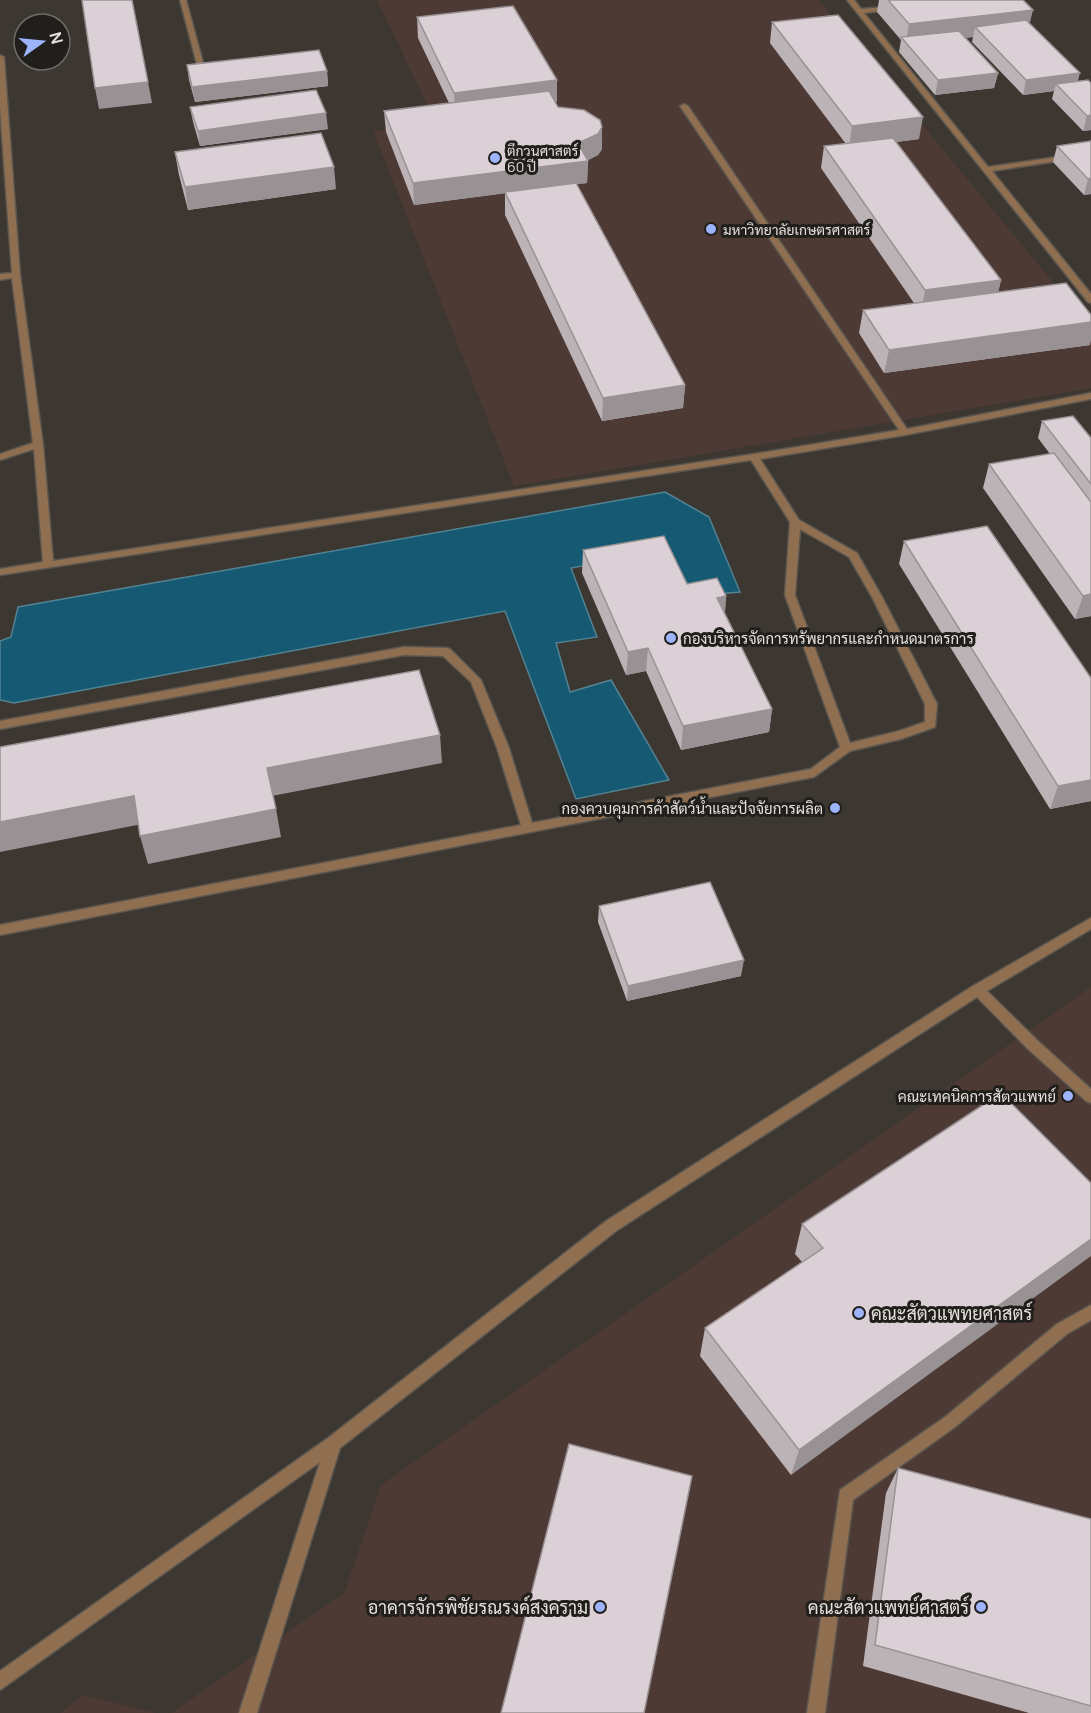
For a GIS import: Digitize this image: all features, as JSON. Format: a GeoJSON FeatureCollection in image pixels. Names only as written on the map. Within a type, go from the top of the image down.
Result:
{"type":"FeatureCollection","features":[{"type":"Feature","properties":{"kind":"lane"},"geometry":{"type":"LineString","coordinates":[[183,0],[202,68]]}},
{"type":"Feature","properties":{"kind":"lane"},"geometry":{"type":"LineString","coordinates":[[850,0],[1091,300]]}},
{"type":"Feature","properties":{"kind":"lane"},"geometry":{"type":"LineString","coordinates":[[860,11],[898,6]]}},
{"type":"Feature","properties":{"kind":"lane"},"geometry":{"type":"LineString","coordinates":[[0,57],[16,275],[38,445],[48,563]]}},
{"type":"Feature","properties":{"kind":"lane"},"geometry":{"type":"LineString","coordinates":[[684,106],[905,432]]}},
{"type":"Feature","properties":{"kind":"lane"},"geometry":{"type":"LineString","coordinates":[[986,170],[1091,154]]}},
{"type":"Feature","properties":{"kind":"lane"},"geometry":{"type":"LineString","coordinates":[[0,277],[16,275]]}},
{"type":"Feature","properties":{"kind":"lane"},"geometry":{"type":"LineString","coordinates":[[0,572],[754,457],[905,432],[1091,396]]}},
{"type":"Feature","properties":{"kind":"lane"},"geometry":{"type":"LineString","coordinates":[[0,458],[38,445]]}},
{"type":"Feature","properties":{"kind":"lane"},"geometry":{"type":"LineString","coordinates":[[0,930],[814,773],[846,748],[901,735],[931,724],[931,704],[853,555],[795,522],[754,457]]}},
{"type":"Feature","properties":{"kind":"lane"},"geometry":{"type":"LineString","coordinates":[[795,522],[795,552],[791,569],[790,595],[846,748]]}},
{"type":"Feature","properties":{"kind":"lane"},"geometry":{"type":"LineString","coordinates":[[0,725],[404,651],[446,652],[476,680],[503,748],[528,829]]}},
{"type":"Feature","properties":{"kind":"lane"},"geometry":{"type":"LineString","coordinates":[[0,1681],[334,1443],[611,1226],[978,990],[1091,923]]}},
{"type":"Feature","properties":{"kind":"lane"},"geometry":{"type":"LineString","coordinates":[[978,990],[1033,1045],[1091,1097]]}},
{"type":"Feature","properties":{"kind":"lane"},"geometry":{"type":"LineString","coordinates":[[816,1713],[846,1496],[950,1422],[1062,1329],[1091,1312]]}},
{"type":"Feature","properties":{"kind":"lane"},"geometry":{"type":"LineString","coordinates":[[248,1713],[334,1443]]}},
{"type":"Feature","properties":{"kind":"shaded area","name":"มหาวิทยาลัยเกษตรศาสตร์"},"geometry":{"type":"Polygon","coordinates":[[[377,0],[819,0],[1091,328],[1091,388],[514,486],[373,131],[436,123],[377,0]]]}},
{"type":"Feature","properties":{"kind":"shaded area","name":"คณะสัตวแพทยศาสตร์"},"geometry":{"type":"Polygon","coordinates":[[[1091,987],[1091,1713],[171,1713],[344,1593],[381,1485],[1091,987]]]}},
{"type":"Feature","properties":{"kind":"shaded area"},"geometry":{"type":"Polygon","coordinates":[[[83,1695],[156,1713],[60,1713],[83,1695]]]}},
{"type":"Feature","properties":{"kind":"water"},"geometry":{"type":"Polygon","coordinates":[[[665,492],[709,517],[740,592],[694,596],[669,550],[571,568],[597,637],[556,643],[570,692],[611,680],[669,780],[576,799],[505,611],[14,703],[0,700],[0,641],[11,637],[18,607],[665,492]]]}},
{"type":"Feature","properties":{"kind":"building"},"geometry":{"type":"Polygon","coordinates":[[[82,0],[132,0],[148,82],[95,88],[82,0]]]}},
{"type":"Feature","properties":{"kind":"building"},"geometry":{"type":"Polygon","coordinates":[[[888,0],[1023,0],[1033,10],[909,24],[888,0]]]}},
{"type":"Feature","properties":{"kind":"building"},"geometry":{"type":"Polygon","coordinates":[[[513,6],[557,80],[454,93],[417,17],[513,6]]]}},
{"type":"Feature","properties":{"kind":"building"},"geometry":{"type":"Polygon","coordinates":[[[838,15],[923,117],[852,126],[772,22],[838,15]]]}},
{"type":"Feature","properties":{"kind":"building"},"geometry":{"type":"Polygon","coordinates":[[[1026,20],[1080,73],[1026,80],[975,27],[1026,20]]]}},
{"type":"Feature","properties":{"kind":"building"},"geometry":{"type":"Polygon","coordinates":[[[959,31],[998,73],[938,80],[901,37],[959,31]]]}},
{"type":"Feature","properties":{"kind":"building"},"geometry":{"type":"Polygon","coordinates":[[[319,50],[327,71],[192,87],[187,65],[319,50]]]}},
{"type":"Feature","properties":{"kind":"building"},"geometry":{"type":"Polygon","coordinates":[[[1088,80],[1091,83],[1091,115],[1087,116],[1056,84],[1088,80]]]}},
{"type":"Feature","properties":{"kind":"building"},"geometry":{"type":"Polygon","coordinates":[[[316,90],[326,113],[198,131],[190,107],[316,90]]]}},
{"type":"Feature","properties":{"kind":"building","name":"ตึกวนศาสตร์ 60 ปี"},"geometry":{"type":"Polygon","coordinates":[[[549,91],[558,107],[584,110],[600,120],[602,127],[598,134],[578,143],[588,161],[413,183],[384,111],[549,91]]]}},
{"type":"Feature","properties":{"kind":"building"},"geometry":{"type":"Polygon","coordinates":[[[321,133],[334,167],[185,187],[175,152],[321,133]]]}},
{"type":"Feature","properties":{"kind":"building"},"geometry":{"type":"Polygon","coordinates":[[[893,138],[1001,280],[925,290],[824,146],[893,138]]]}},
{"type":"Feature","properties":{"kind":"building"},"geometry":{"type":"Polygon","coordinates":[[[1091,141],[1091,178],[1088,179],[1057,146],[1091,141]]]}},
{"type":"Feature","properties":{"kind":"building"},"geometry":{"type":"Polygon","coordinates":[[[576,183],[685,385],[603,398],[505,192],[576,183]]]}},
{"type":"Feature","properties":{"kind":"building"},"geometry":{"type":"Polygon","coordinates":[[[1066,283],[1091,315],[1091,322],[889,350],[863,310],[1066,283]]]}},
{"type":"Feature","properties":{"kind":"building"},"geometry":{"type":"Polygon","coordinates":[[[1073,416],[1091,438],[1091,484],[1042,421],[1073,416]]]}},
{"type":"Feature","properties":{"kind":"building"},"geometry":{"type":"Polygon","coordinates":[[[1054,453],[1091,502],[1091,594],[1083,596],[989,464],[1054,453]]]}},
{"type":"Feature","properties":{"kind":"building"},"geometry":{"type":"Polygon","coordinates":[[[987,526],[1091,678],[1091,780],[1058,786],[904,541],[987,526]]]}},
{"type":"Feature","properties":{"kind":"building"},"geometry":{"type":"Polygon","coordinates":[[[664,536],[687,584],[717,578],[726,596],[717,598],[772,709],[683,726],[648,648],[628,652],[583,550],[664,536]]]}},
{"type":"Feature","properties":{"kind":"building"},"geometry":{"type":"Polygon","coordinates":[[[419,670],[440,735],[267,768],[276,809],[140,836],[134,796],[0,822],[0,747],[419,670]]]}},
{"type":"Feature","properties":{"kind":"building"},"geometry":{"type":"Polygon","coordinates":[[[710,882],[744,960],[628,986],[599,906],[710,882]]]}},
{"type":"Feature","properties":{"kind":"building"},"geometry":{"type":"Polygon","coordinates":[[[1001,1093],[1091,1183],[1091,1239],[799,1450],[705,1328],[823,1248],[802,1224],[1001,1093]]]}},
{"type":"Feature","properties":{"kind":"building","name":"อาคารจักรพิชัยรณรงค์สงคราม"},"geometry":{"type":"Polygon","coordinates":[[[569,1444],[692,1476],[644,1713],[501,1713],[569,1444]]]}},
{"type":"Feature","properties":{"kind":"building","name":"คณะสัตวแพทย์ศาสตร์"},"geometry":{"type":"Polygon","coordinates":[[[898,1468],[1091,1519],[1091,1706],[875,1645],[898,1468]]]}},
{"type":"Feature","properties":{"kind":"place","name":"ตึกวนศาสตร์ 60 ปี"},"geometry":{"type":"Point","coordinates":[495,158]}},
{"type":"Feature","properties":{"kind":"place","name":"มหาวิทยาลัยเกษตรศาสตร์"},"geometry":{"type":"Point","coordinates":[711,229]}},
{"type":"Feature","properties":{"kind":"place","name":"กองบริหารจัดการทรัพยากรและกำหนดมาตรการ"},"geometry":{"type":"Point","coordinates":[671,638]}},
{"type":"Feature","properties":{"kind":"place","name":"กองควบคุมการค้าสัตว์น้ำและปัจจัยการผลิต"},"geometry":{"type":"Point","coordinates":[835,808]}},
{"type":"Feature","properties":{"kind":"place","name":"คณะเทคนิคการสัตวแพทย์"},"geometry":{"type":"Point","coordinates":[1068,1096]}},
{"type":"Feature","properties":{"kind":"place","name":"คณะสัตวแพทยศาสตร์"},"geometry":{"type":"Point","coordinates":[859,1313]}},
{"type":"Feature","properties":{"kind":"place","name":"อาคารจักรพิชัยรณรงค์สงคราม"},"geometry":{"type":"Point","coordinates":[600,1607]}},
{"type":"Feature","properties":{"kind":"place","name":"คณะสัตวแพทย์ศาสตร์"},"geometry":{"type":"Point","coordinates":[981,1607]}}]}
